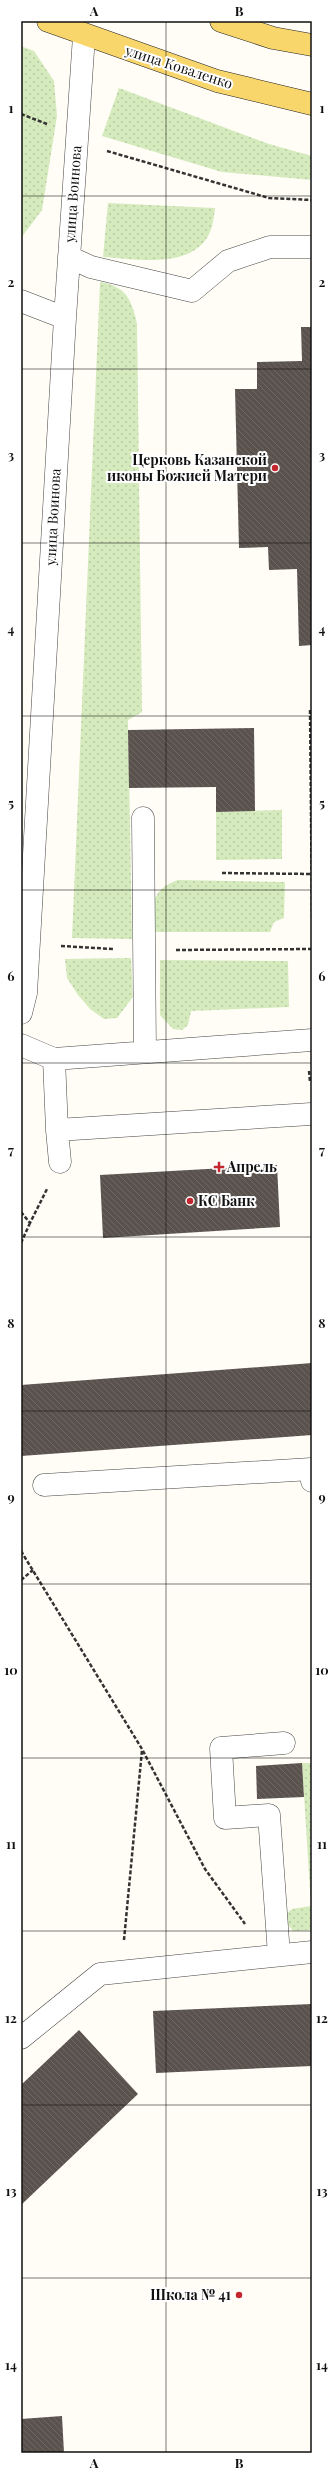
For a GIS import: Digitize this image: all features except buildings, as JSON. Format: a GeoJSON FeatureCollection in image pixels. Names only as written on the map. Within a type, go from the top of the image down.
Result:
{"type":"FeatureCollection","features":[{"type":"Feature","properties":{"kind":"main road","name":"улица Коваленко"},"geometry":{"type":"LineString","coordinates":[[48,21],[85,28],[217,81],[312,104]]}},
{"type":"Feature","properties":{"kind":"main road"},"geometry":{"type":"LineString","coordinates":[[221,21],[273,38],[312,45]]}},
{"type":"Feature","properties":{"kind":"street","name":"улица Воинова"},"geometry":{"type":"LineString","coordinates":[[21,1013],[26,993],[64,318],[85,28]]}},
{"type":"Feature","properties":{"kind":"street"},"geometry":{"type":"LineString","coordinates":[[68,257],[91,267],[192,291],[228,261],[270,247],[312,247]]}},
{"type":"Feature","properties":{"kind":"street"},"geometry":{"type":"LineString","coordinates":[[21,301],[64,318]]}},
{"type":"Feature","properties":{"kind":"street"},"geometry":{"type":"LineString","coordinates":[[143,818],[145,1052]]}},
{"type":"Feature","properties":{"kind":"street"},"geometry":{"type":"LineString","coordinates":[[21,1045],[54,1059],[312,1040]]}},
{"type":"Feature","properties":{"kind":"street"},"geometry":{"type":"LineString","coordinates":[[54,1059],[60,1162]]}},
{"type":"Feature","properties":{"kind":"street"},"geometry":{"type":"LineString","coordinates":[[57,1130],[310,1114]]}},
{"type":"Feature","properties":{"kind":"street"},"geometry":{"type":"LineString","coordinates":[[44,1484],[311,1469],[312,1481]]}},
{"type":"Feature","properties":{"kind":"street"},"geometry":{"type":"LineString","coordinates":[[274,1956],[269,1815],[225,1818],[221,1748],[284,1743]]}},
{"type":"Feature","properties":{"kind":"street"},"geometry":{"type":"LineString","coordinates":[[21,2038],[100,1974],[312,1952]]}},
{"type":"Feature","properties":{"kind":"path"},"geometry":{"type":"LineString","coordinates":[[105,158],[106,150],[269,198],[312,200]]}},
{"type":"Feature","properties":{"kind":"path"},"geometry":{"type":"LineString","coordinates":[[310,710],[312,917]]}},
{"type":"Feature","properties":{"kind":"path"},"geometry":{"type":"LineString","coordinates":[[222,873],[312,874]]}},
{"type":"Feature","properties":{"kind":"path"},"geometry":{"type":"LineString","coordinates":[[61,938],[61,946],[144,950],[312,949]]}},
{"type":"Feature","properties":{"kind":"path"},"geometry":{"type":"LineString","coordinates":[[21,1242],[60,1162]]}},
{"type":"Feature","properties":{"kind":"path"},"geometry":{"type":"LineString","coordinates":[[21,1212],[30,1222]]}},
{"type":"Feature","properties":{"kind":"path"},"geometry":{"type":"LineString","coordinates":[[21,1551],[142,1749],[205,1869],[274,1956]]}},
{"type":"Feature","properties":{"kind":"path"},"geometry":{"type":"LineString","coordinates":[[21,1580],[33,1570]]}},
{"type":"Feature","properties":{"kind":"path"},"geometry":{"type":"LineString","coordinates":[[121,1972],[142,1749]]}},
{"type":"Feature","properties":{"kind":"green space"},"geometry":{"type":"Polygon","coordinates":[[[21,46],[34,51],[54,81],[57,116],[42,210],[21,238],[21,46]]]}},
{"type":"Feature","properties":{"kind":"green space"},"geometry":{"type":"Polygon","coordinates":[[[119,88],[269,144],[312,156],[312,180],[222,172],[102,136],[119,88]]]}},
{"type":"Feature","properties":{"kind":"green space"},"geometry":{"type":"Polygon","coordinates":[[[108,203],[215,208],[210,232],[202,244],[191,252],[178,257],[162,260],[147,260],[103,257],[108,203]]]}},
{"type":"Feature","properties":{"kind":"green space"},"geometry":{"type":"Polygon","coordinates":[[[100,282],[109,284],[122,291],[130,301],[137,324],[142,712],[128,720],[132,939],[72,938],[100,282]]]}},
{"type":"Feature","properties":{"kind":"green space"},"geometry":{"type":"Polygon","coordinates":[[[282,810],[282,859],[216,860],[216,812],[282,810]]]}},
{"type":"Feature","properties":{"kind":"green space"},"geometry":{"type":"Polygon","coordinates":[[[178,880],[285,882],[284,918],[274,922],[270,932],[153,932],[153,907],[155,900],[162,889],[178,880]]]}},
{"type":"Feature","properties":{"kind":"green space"},"geometry":{"type":"Polygon","coordinates":[[[131,958],[133,997],[117,1018],[104,1019],[90,1009],[78,995],[67,978],[65,959],[131,958]]]}},
{"type":"Feature","properties":{"kind":"green space"},"geometry":{"type":"Polygon","coordinates":[[[160,960],[288,961],[289,1007],[191,1011],[188,1025],[182,1030],[173,1029],[160,1015],[160,960]]]}},
{"type":"Feature","properties":{"kind":"green space"},"geometry":{"type":"Polygon","coordinates":[[[302,1763],[312,1763],[312,1930],[293,1931],[287,1923],[286,1914],[292,1909],[311,1906],[302,1763]]]}},
{"type":"Feature","properties":{"kind":"place","name":"Церковь Казанской иконы Божией Матери"},"geometry":{"type":"Point","coordinates":[275,468]}},
{"type":"Feature","properties":{"kind":"place","name":"Апрель"},"geometry":{"type":"Point","coordinates":[219,1167]}},
{"type":"Feature","properties":{"kind":"place","name":"КС Банк"},"geometry":{"type":"Point","coordinates":[190,1201]}},
{"type":"Feature","properties":{"kind":"place","name":"Школа № 41"},"geometry":{"type":"Point","coordinates":[239,2295]}}]}
